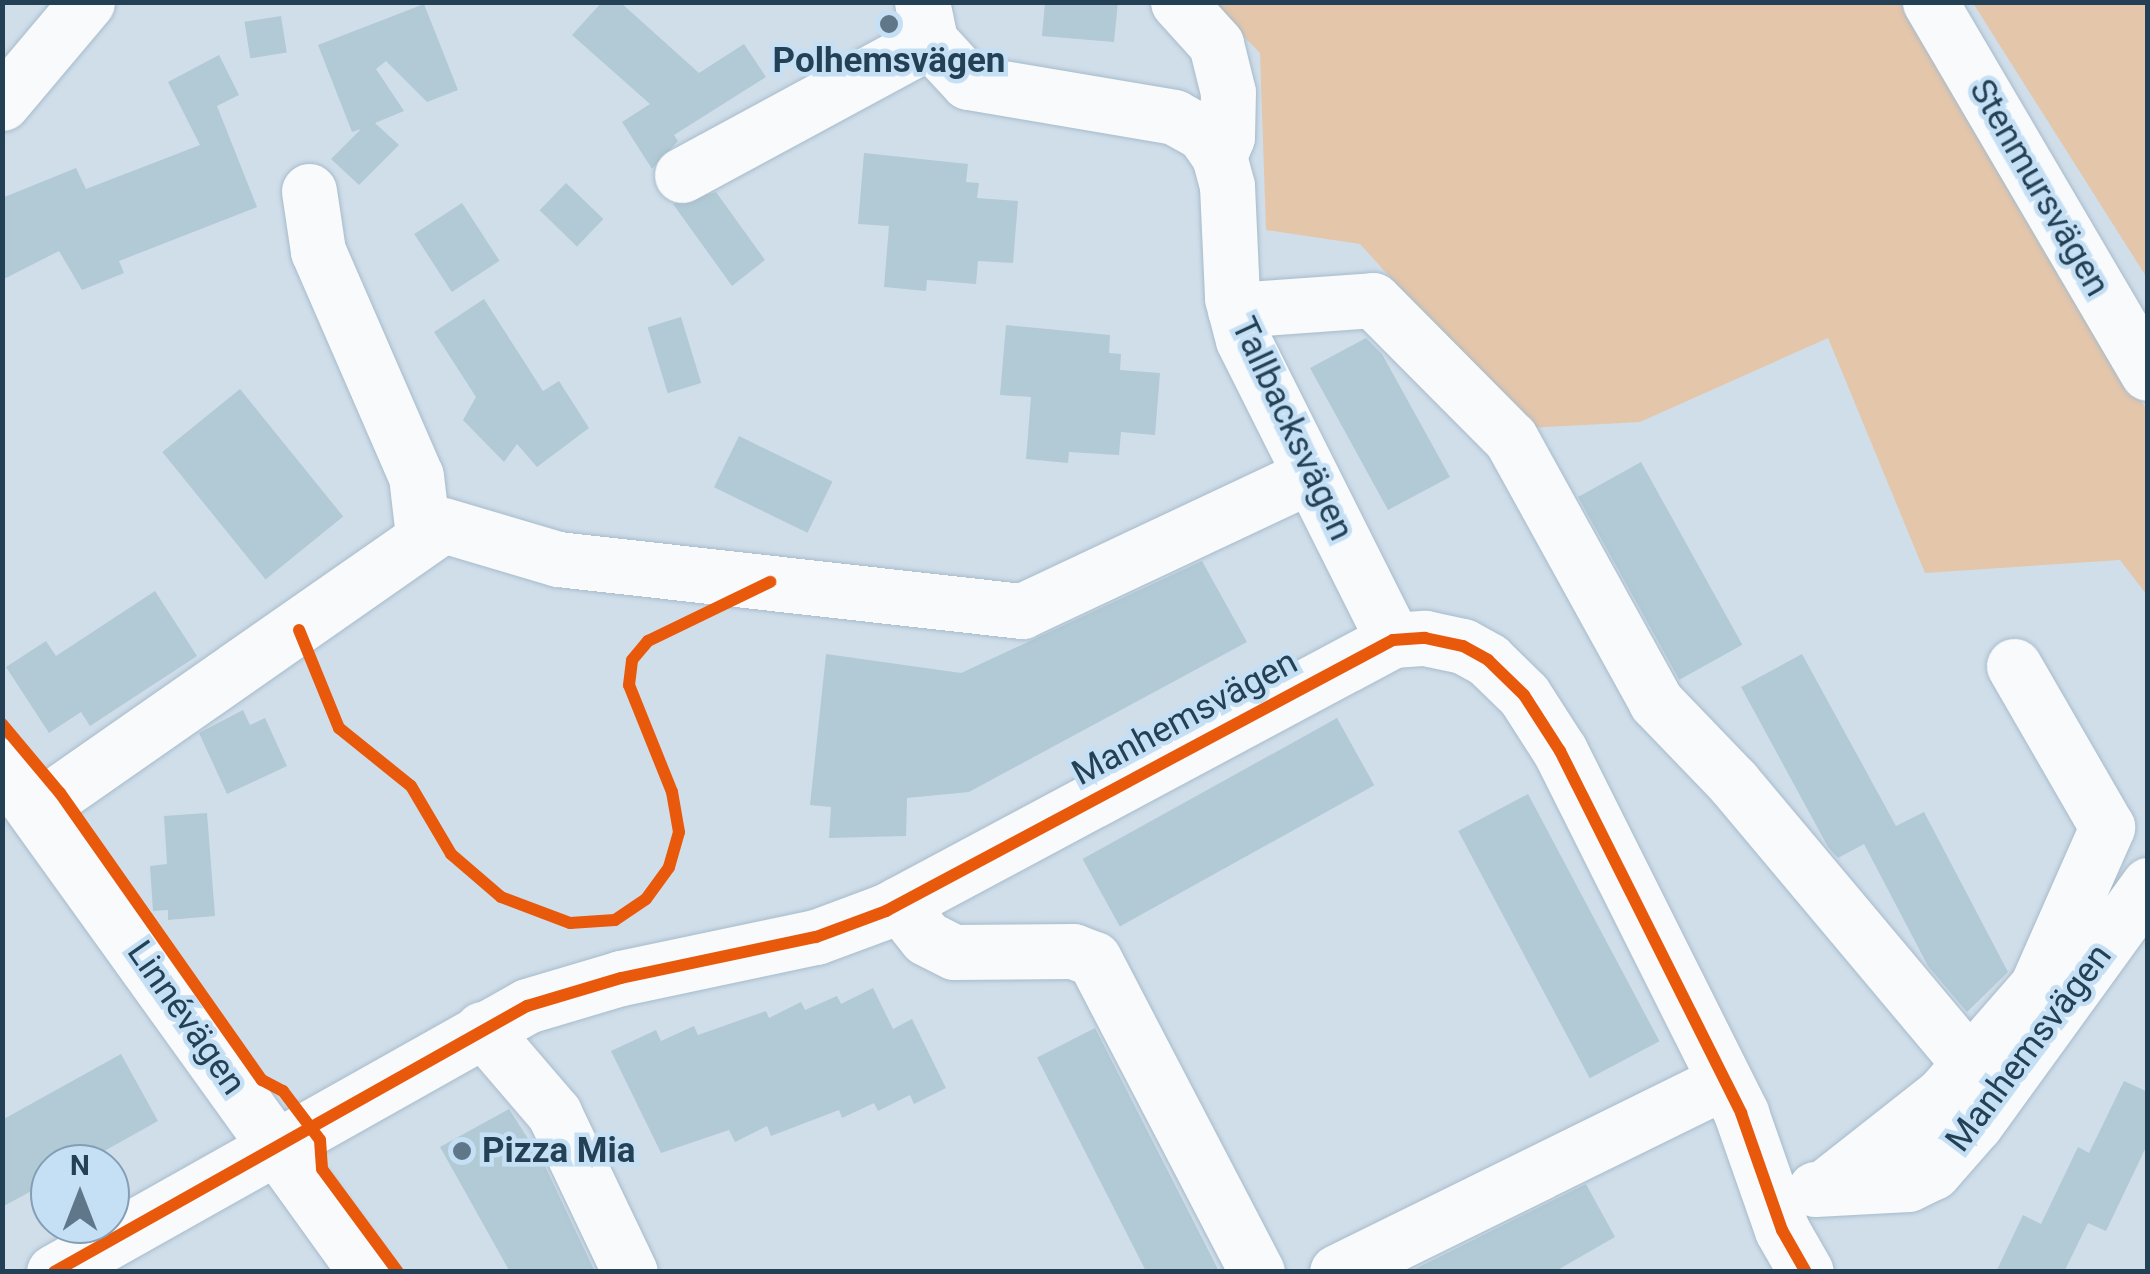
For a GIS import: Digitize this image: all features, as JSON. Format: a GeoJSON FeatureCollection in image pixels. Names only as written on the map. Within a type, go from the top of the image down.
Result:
{"type":"FeatureCollection","features":[{"type":"Feature","properties":{"kind":"street"},"geometry":{"type":"LineString","coordinates":[[2,103],[87,2]]}},
{"type":"Feature","properties":{"kind":"street"},"geometry":{"type":"LineString","coordinates":[[1178,2],[1216,44],[1228,92],[1227,137],[1219,156]]}},
{"type":"Feature","properties":{"kind":"street","name":"Stenmursvägen"},"geometry":{"type":"LineString","coordinates":[[1930,2],[2148,373]]}},
{"type":"Feature","properties":{"kind":"street"},"geometry":{"type":"LineString","coordinates":[[682,175],[926,22],[968,82],[1174,117],[1203,133],[1219,156]]}},
{"type":"Feature","properties":{"kind":"street","name":"Tallbacksvägen"},"geometry":{"type":"LineString","coordinates":[[1219,156],[1230,209],[1235,310],[1309,476],[1392,640]]}},
{"type":"Feature","properties":{"kind":"street"},"geometry":{"type":"LineString","coordinates":[[309,191],[318,252],[416,476],[422,536]]}},
{"type":"Feature","properties":{"kind":"street"},"geometry":{"type":"LineString","coordinates":[[1235,310],[1373,300],[1511,439],[1656,702],[1733,782],[1970,1064]]}},
{"type":"Feature","properties":{"kind":"street"},"geometry":{"type":"LineString","coordinates":[[36,810],[247,667],[422,536],[443,525],[558,559],[935,597],[1022,611],[1309,476]]}},
{"type":"Feature","properties":{"kind":"street"},"geometry":{"type":"LineString","coordinates":[[1392,640],[1462,646],[1524,695],[1560,750],[1725,1081],[1791,1232],[1970,1064],[2037,986],[2108,827],[2014,666]]}},
{"type":"Feature","properties":{"kind":"street","name":"Manhemsvägen"},"geometry":{"type":"LineString","coordinates":[[54,1272],[482,1028],[544,1001],[816,938],[899,904],[1392,640]]}},
{"type":"Feature","properties":{"kind":"street","name":"Linnévägen"},"geometry":{"type":"LineString","coordinates":[[2,766],[366,1272]]}},
{"type":"Feature","properties":{"kind":"street","name":"Manhemsvägen"},"geometry":{"type":"LineString","coordinates":[[1791,1232],[1934,1172],[1988,1108],[2148,885]]}},
{"type":"Feature","properties":{"kind":"street"},"geometry":{"type":"LineString","coordinates":[[899,904],[926,938],[954,952],[1073,951],[1094,959],[1257,1272]]}},
{"type":"Feature","properties":{"kind":"street"},"geometry":{"type":"LineString","coordinates":[[482,1028],[554,1113],[630,1272]]}},
{"type":"Feature","properties":{"kind":"street"},"geometry":{"type":"LineString","coordinates":[[1337,1272],[1725,1081]]}},
{"type":"Feature","properties":{"kind":"shaded area"},"geometry":{"type":"Polygon","coordinates":[[[1211,3],[1910,3],[2147,411],[2147,595],[2120,560],[1925,573],[1828,338],[1640,422],[1527,428],[1360,244],[1266,230],[1260,53],[1211,3]]]}},
{"type":"Feature","properties":{"kind":"shaded area"},"geometry":{"type":"Polygon","coordinates":[[[1973,3],[2147,3],[2147,278],[1973,3]]]}},
{"type":"Feature","properties":{"kind":"building"},"geometry":{"type":"Polygon","coordinates":[[[602,2],[620,2],[699,73],[744,44],[766,77],[674,135],[678,141],[652,169],[622,122],[650,104],[572,35],[602,2]]]}},
{"type":"Feature","properties":{"kind":"building"},"geometry":{"type":"Polygon","coordinates":[[[1045,2],[1118,2],[1114,42],[1042,36],[1045,2]]]}},
{"type":"Feature","properties":{"kind":"building"},"geometry":{"type":"Polygon","coordinates":[[[424,4],[458,90],[427,102],[386,61],[376,69],[404,111],[375,123],[399,145],[359,185],[331,159],[361,129],[352,132],[318,45],[424,4]]]}},
{"type":"Feature","properties":{"kind":"building"},"geometry":{"type":"Polygon","coordinates":[[[281,16],[287,53],[250,58],[244,22],[281,16]]]}},
{"type":"Feature","properties":{"kind":"building"},"geometry":{"type":"Polygon","coordinates":[[[219,55],[239,95],[217,106],[257,207],[119,261],[124,273],[82,290],[59,251],[2,280],[2,198],[76,168],[86,189],[200,145],[168,82],[219,55]]]}},
{"type":"Feature","properties":{"kind":"building"},"geometry":{"type":"Polygon","coordinates":[[[864,153],[968,164],[966,182],[979,183],[977,198],[1018,201],[1013,263],[978,261],[976,284],[927,280],[926,291],[884,287],[889,226],[858,224],[864,153]]]}},
{"type":"Feature","properties":{"kind":"building"},"geometry":{"type":"Polygon","coordinates":[[[566,183],[603,219],[577,246],[540,210],[566,183]]]}},
{"type":"Feature","properties":{"kind":"building"},"geometry":{"type":"Polygon","coordinates":[[[716,192],[765,260],[732,286],[673,204],[716,192]]]}},
{"type":"Feature","properties":{"kind":"building"},"geometry":{"type":"Polygon","coordinates":[[[462,203],[500,261],[452,292],[414,234],[462,203]]]}},
{"type":"Feature","properties":{"kind":"building"},"geometry":{"type":"Polygon","coordinates":[[[484,299],[543,391],[559,381],[589,428],[537,467],[517,444],[504,462],[463,420],[476,397],[434,332],[484,299]]]}},
{"type":"Feature","properties":{"kind":"building"},"geometry":{"type":"Polygon","coordinates":[[[681,317],[701,383],[668,393],[648,327],[681,317]]]}},
{"type":"Feature","properties":{"kind":"building"},"geometry":{"type":"Polygon","coordinates":[[[1006,325],[1110,335],[1109,353],[1121,354],[1120,370],[1160,373],[1155,435],[1121,432],[1119,455],[1069,452],[1068,463],[1026,459],[1031,397],[1000,395],[1006,325]]]}},
{"type":"Feature","properties":{"kind":"building"},"geometry":{"type":"Polygon","coordinates":[[[1366,338],[1382,354],[1450,477],[1388,510],[1310,368],[1366,338]]]}},
{"type":"Feature","properties":{"kind":"building"},"geometry":{"type":"Polygon","coordinates":[[[240,389],[343,516],[265,579],[162,452],[240,389]]]}},
{"type":"Feature","properties":{"kind":"building"},"geometry":{"type":"Polygon","coordinates":[[[739,436],[832,482],[807,533],[714,487],[739,436]]]}},
{"type":"Feature","properties":{"kind":"building"},"geometry":{"type":"Polygon","coordinates":[[[1641,462],[1742,645],[1679,680],[1578,497],[1641,462]]]}},
{"type":"Feature","properties":{"kind":"building"},"geometry":{"type":"Polygon","coordinates":[[[1202,561],[1247,642],[969,792],[907,798],[906,836],[829,838],[831,807],[810,805],[826,654],[961,673],[1202,561]]]}},
{"type":"Feature","properties":{"kind":"building"},"geometry":{"type":"Polygon","coordinates":[[[155,591],[197,656],[90,726],[81,712],[49,733],[6,667],[46,641],[56,656],[155,591]]]}},
{"type":"Feature","properties":{"kind":"building"},"geometry":{"type":"Polygon","coordinates":[[[1802,654],[1896,826],[1924,812],[2008,972],[1967,1012],[1928,966],[1864,844],[1838,858],[1828,847],[1741,687],[1802,654]]]}},
{"type":"Feature","properties":{"kind":"building"},"geometry":{"type":"Polygon","coordinates":[[[243,710],[250,725],[265,718],[287,766],[227,794],[199,733],[243,710]]]}},
{"type":"Feature","properties":{"kind":"building"},"geometry":{"type":"Polygon","coordinates":[[[1337,718],[1374,785],[1120,926],[1082,859],[1337,718]]]}},
{"type":"Feature","properties":{"kind":"building"},"geometry":{"type":"Polygon","coordinates":[[[1528,794],[1659,1041],[1590,1078],[1458,831],[1528,794]]]}},
{"type":"Feature","properties":{"kind":"building"},"geometry":{"type":"Polygon","coordinates":[[[207,813],[215,916],[168,920],[168,910],[153,911],[150,866],[167,864],[164,816],[207,813]]]}},
{"type":"Feature","properties":{"kind":"building"},"geometry":{"type":"Polygon","coordinates":[[[873,988],[893,1029],[912,1019],[946,1088],[914,1104],[910,1095],[878,1111],[874,1103],[842,1118],[839,1110],[771,1136],[767,1126],[735,1142],[729,1130],[661,1153],[611,1051],[656,1030],[661,1041],[694,1026],[698,1035],[766,1011],[769,1018],[801,1002],[805,1010],[837,996],[841,1004],[873,988]]]}},
{"type":"Feature","properties":{"kind":"building"},"geometry":{"type":"Polygon","coordinates":[[[1095,1028],[1219,1272],[1146,1272],[1037,1058],[1095,1028]]]}},
{"type":"Feature","properties":{"kind":"building"},"geometry":{"type":"Polygon","coordinates":[[[121,1054],[158,1121],[117,1144],[30,1144],[30,1192],[2,1207],[2,1120],[121,1054]]]}},
{"type":"Feature","properties":{"kind":"building"},"geometry":{"type":"Polygon","coordinates":[[[2124,1081],[2148,1092],[2148,1143],[2106,1231],[2088,1223],[2064,1272],[1996,1272],[2023,1215],[2041,1224],[2078,1147],[2089,1153],[2124,1081]]]}},
{"type":"Feature","properties":{"kind":"building"},"geometry":{"type":"Polygon","coordinates":[[[509,1109],[543,1162],[595,1272],[510,1272],[440,1147],[509,1109]]]}},
{"type":"Feature","properties":{"kind":"building"},"geometry":{"type":"Polygon","coordinates":[[[1586,1184],[1615,1237],[1554,1272],[1409,1272],[1586,1184]]]}},
{"type":"Feature","properties":{"kind":"cycle path"},"geometry":{"type":"LineString","coordinates":[[299,630],[339,728],[411,786],[451,854],[501,897],[570,923],[615,920],[646,899],[669,867],[679,832],[672,792],[629,685],[632,660],[648,641],[770,582]]}},
{"type":"Feature","properties":{"kind":"cycle path"},"geometry":{"type":"LineString","coordinates":[[54,1272],[527,1006],[621,978],[816,937],[886,911],[1393,640],[1425,638],[1463,646],[1488,660],[1524,695],[1560,751],[1741,1113],[1782,1230],[1806,1272]]}},
{"type":"Feature","properties":{"kind":"cycle path"},"geometry":{"type":"LineString","coordinates":[[2,724],[60,793],[262,1080],[283,1091],[320,1140],[322,1169],[398,1272]]}},
{"type":"Feature","properties":{"kind":"place","name":"Polhemsvägen"},"geometry":{"type":"Point","coordinates":[889,24]}},
{"type":"Feature","properties":{"kind":"place","name":"Pizza Mia"},"geometry":{"type":"Point","coordinates":[462,1151]}}]}
